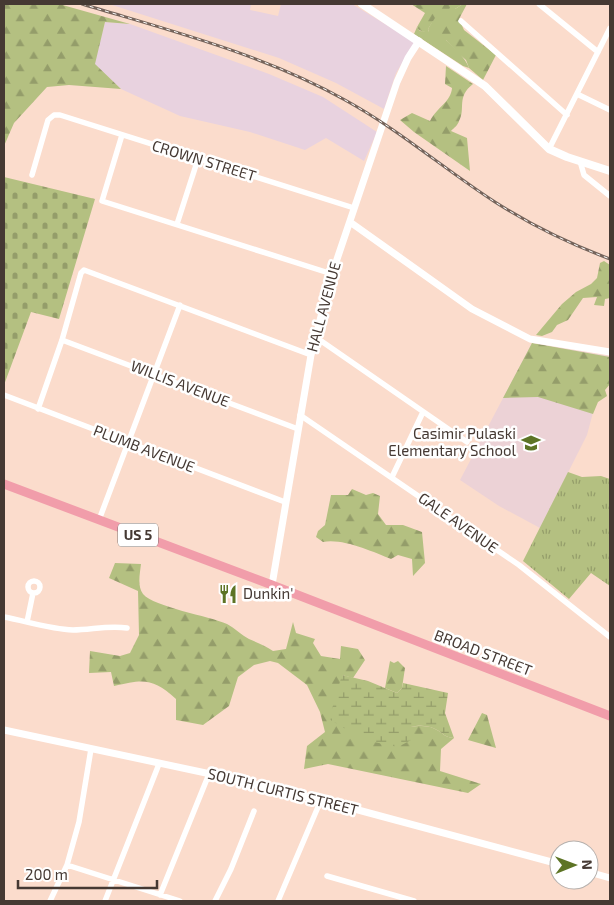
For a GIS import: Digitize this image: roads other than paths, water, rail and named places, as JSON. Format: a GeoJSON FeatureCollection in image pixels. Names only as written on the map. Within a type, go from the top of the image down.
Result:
{"type":"FeatureCollection","features":[{"type":"Feature","properties":{"kind":"main road"},"geometry":{"type":"LineString","coordinates":[[362,4],[485,86],[549,149],[558,154],[610,171]]}},
{"type":"Feature","properties":{"kind":"main road","name":"US 5"},"geometry":{"type":"LineString","coordinates":[[4,484],[272,585]]}},
{"type":"Feature","properties":{"kind":"main road","name":"BROAD STREET"},"geometry":{"type":"LineString","coordinates":[[272,585],[610,716]]}},
{"type":"Feature","properties":{"kind":"street"},"geometry":{"type":"LineString","coordinates":[[539,4],[598,52]]}},
{"type":"Feature","properties":{"kind":"street"},"geometry":{"type":"LineString","coordinates":[[461,21],[567,115]]}},
{"type":"Feature","properties":{"kind":"street"},"geometry":{"type":"LineString","coordinates":[[549,149],[598,52],[608,42],[610,28]]}},
{"type":"Feature","properties":{"kind":"street","name":"HALL AVENUE"},"geometry":{"type":"LineString","coordinates":[[272,585],[314,336],[332,274],[387,110],[402,69],[419,41]]}},
{"type":"Feature","properties":{"kind":"street"},"geometry":{"type":"LineString","coordinates":[[577,94],[610,110]]}},
{"type":"Feature","properties":{"kind":"street","name":"CROWN STREET"},"geometry":{"type":"LineString","coordinates":[[32,175],[48,120],[54,115],[60,114],[354,208]]}},
{"type":"Feature","properties":{"kind":"street"},"geometry":{"type":"LineString","coordinates":[[122,135],[102,201],[332,274]]}},
{"type":"Feature","properties":{"kind":"street"},"geometry":{"type":"LineString","coordinates":[[177,224],[198,159]]}},
{"type":"Feature","properties":{"kind":"street"},"geometry":{"type":"LineString","coordinates":[[580,161],[584,175],[610,196]]}},
{"type":"Feature","properties":{"kind":"street"},"geometry":{"type":"LineString","coordinates":[[350,222],[472,308],[530,339],[610,352]]}},
{"type":"Feature","properties":{"kind":"street"},"geometry":{"type":"LineString","coordinates":[[38,409],[62,340],[81,272],[84,270],[311,354]]}},
{"type":"Feature","properties":{"kind":"street"},"geometry":{"type":"LineString","coordinates":[[99,520],[180,305]]}},
{"type":"Feature","properties":{"kind":"street"},"geometry":{"type":"LineString","coordinates":[[314,336],[467,442]]}},
{"type":"Feature","properties":{"kind":"street","name":"WILLIS AVENUE"},"geometry":{"type":"LineString","coordinates":[[62,340],[298,429]]}},
{"type":"Feature","properties":{"kind":"street","name":"PLUMB AVENUE"},"geometry":{"type":"LineString","coordinates":[[4,396],[285,502]]}},
{"type":"Feature","properties":{"kind":"street"},"geometry":{"type":"LineString","coordinates":[[392,477],[423,412]]}},
{"type":"Feature","properties":{"kind":"street","name":"GALE AVENUE"},"geometry":{"type":"LineString","coordinates":[[300,415],[519,565],[610,637]]}},
{"type":"Feature","properties":{"kind":"street"},"geometry":{"type":"LineString","coordinates":[[27,622],[33,593]]}},
{"type":"Feature","properties":{"kind":"street"},"geometry":{"type":"LineString","coordinates":[[4,616],[74,630],[116,626],[127,628]]}},
{"type":"Feature","properties":{"kind":"street","name":"SOUTH CURTIS STREET"},"geometry":{"type":"LineString","coordinates":[[4,730],[321,800],[549,861]]}},
{"type":"Feature","properties":{"kind":"street"},"geometry":{"type":"LineString","coordinates":[[50,901],[66,865],[79,822],[90,750]]}},
{"type":"Feature","properties":{"kind":"street"},"geometry":{"type":"LineString","coordinates":[[105,901],[158,764]]}},
{"type":"Feature","properties":{"kind":"street"},"geometry":{"type":"LineString","coordinates":[[160,895],[209,774]]}},
{"type":"Feature","properties":{"kind":"street"},"geometry":{"type":"LineString","coordinates":[[278,901],[321,800]]}},
{"type":"Feature","properties":{"kind":"street"},"geometry":{"type":"LineString","coordinates":[[214,901],[231,869],[254,811]]}},
{"type":"Feature","properties":{"kind":"street"},"geometry":{"type":"LineString","coordinates":[[66,865],[180,901]]}},
{"type":"Feature","properties":{"kind":"street"},"geometry":{"type":"LineString","coordinates":[[327,876],[414,901]]}},
{"type":"Feature","properties":{"kind":"railway"},"geometry":{"type":"LineString","coordinates":[[82,4],[216,45],[282,69],[314,84],[365,111],[509,210],[551,233],[610,259]]}},
{"type":"Feature","properties":{"kind":"place","name":"Casimir Pulaski Elementary School"},"geometry":{"type":"Point","coordinates":[531,443]}},
{"type":"Feature","properties":{"kind":"place","name":"Dunkin'"},"geometry":{"type":"Point","coordinates":[228,594]}}]}
